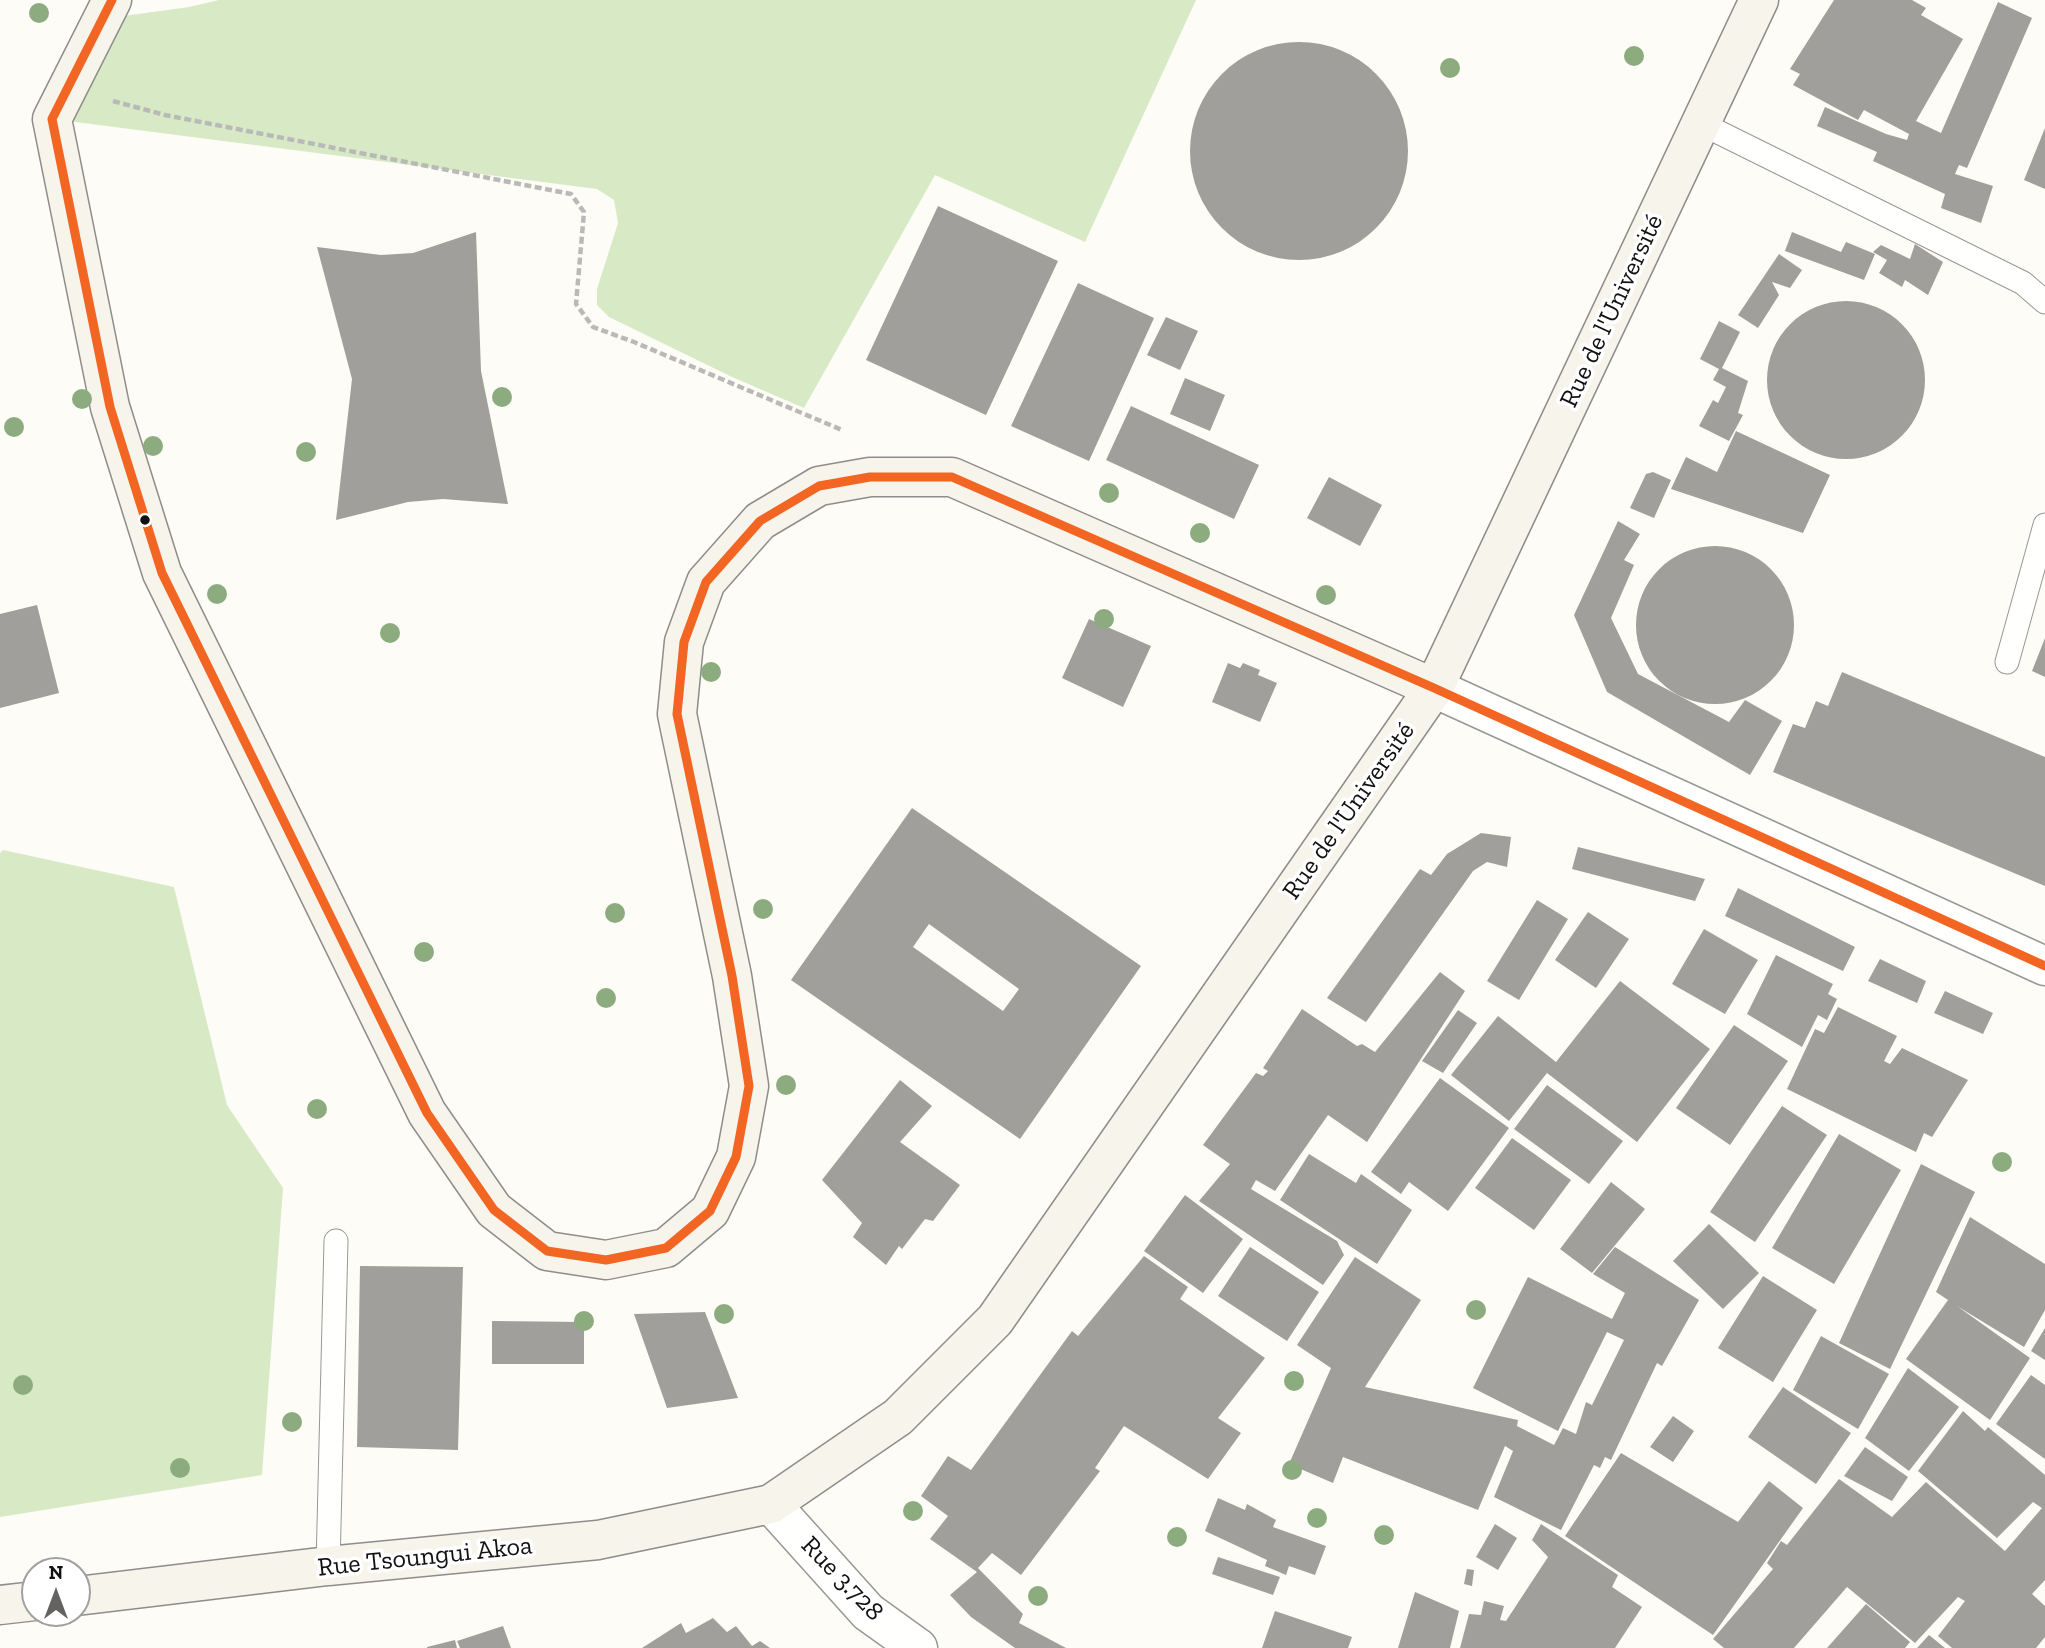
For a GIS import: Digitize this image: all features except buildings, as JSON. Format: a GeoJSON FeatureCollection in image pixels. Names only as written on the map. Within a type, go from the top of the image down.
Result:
{"type":"FeatureCollection","features":[{"type":"Feature","properties":{"kind":"street"},"geometry":{"type":"LineString","coordinates":[[112,0],[52,119],[110,407],[162,573],[427,1113],[495,1210],[547,1251],[606,1260],[666,1248],[709,1211],[736,1157],[749,1086],[732,976],[677,713],[684,642],[706,582],[760,521],[819,486],[870,477],[952,477],[1434,688],[2045,966]]}},
{"type":"Feature","properties":{"kind":"street","name":"Rue de l'Université"},"geometry":{"type":"LineString","coordinates":[[771,1503],[898,1417],[995,1320],[1434,688],[1759,0]]}},
{"type":"Feature","properties":{"kind":"street","name":"Rue Tsoungui Akoa"},"geometry":{"type":"LineString","coordinates":[[91,1594],[328,1566],[598,1540],[771,1503]]}},
{"type":"Feature","properties":{"kind":"street","name":"Rue 3.728"},"geometry":{"type":"LineString","coordinates":[[771,1503],[868,1612],[918,1648]]}},
{"type":"Feature","properties":{"kind":"street"},"geometry":{"type":"LineString","coordinates":[[0,1605],[21,1603]]}},
{"type":"Feature","properties":{"kind":"lane"},"geometry":{"type":"LineString","coordinates":[[1700,123],[2023,284],[2045,302]]}},
{"type":"Feature","properties":{"kind":"lane"},"geometry":{"type":"LineString","coordinates":[[2007,662],[2045,525]]}},
{"type":"Feature","properties":{"kind":"lane"},"geometry":{"type":"LineString","coordinates":[[328,1566],[336,1241]]}},
{"type":"Feature","properties":{"kind":"path"},"geometry":{"type":"LineString","coordinates":[[123,104],[165,115],[571,194],[584,212],[576,304],[593,327],[851,434]]}},
{"type":"Feature","properties":{"kind":"green space"},"geometry":{"type":"Polygon","coordinates":[[[219,0],[1196,0],[1085,242],[935,175],[804,408],[732,377],[609,317],[597,305],[597,289],[618,223],[614,200],[597,189],[52,119],[102,19],[189,7],[219,0]]]}},
{"type":"Feature","properties":{"kind":"green space"},"geometry":{"type":"Polygon","coordinates":[[[3,850],[174,887],[227,1105],[283,1188],[262,1475],[0,1517],[0,853],[3,850]]]}},
{"type":"Feature","properties":{"kind":"transit line"},"geometry":{"type":"LineString","coordinates":[[112,0],[52,119],[110,407],[162,573],[427,1113],[494,1210],[547,1251],[606,1260],[666,1248],[710,1211],[736,1157],[749,1086],[732,976],[677,714],[684,642],[706,582],[760,521],[819,486],[870,477],[952,477],[1434,688],[2045,966]]}}]}
